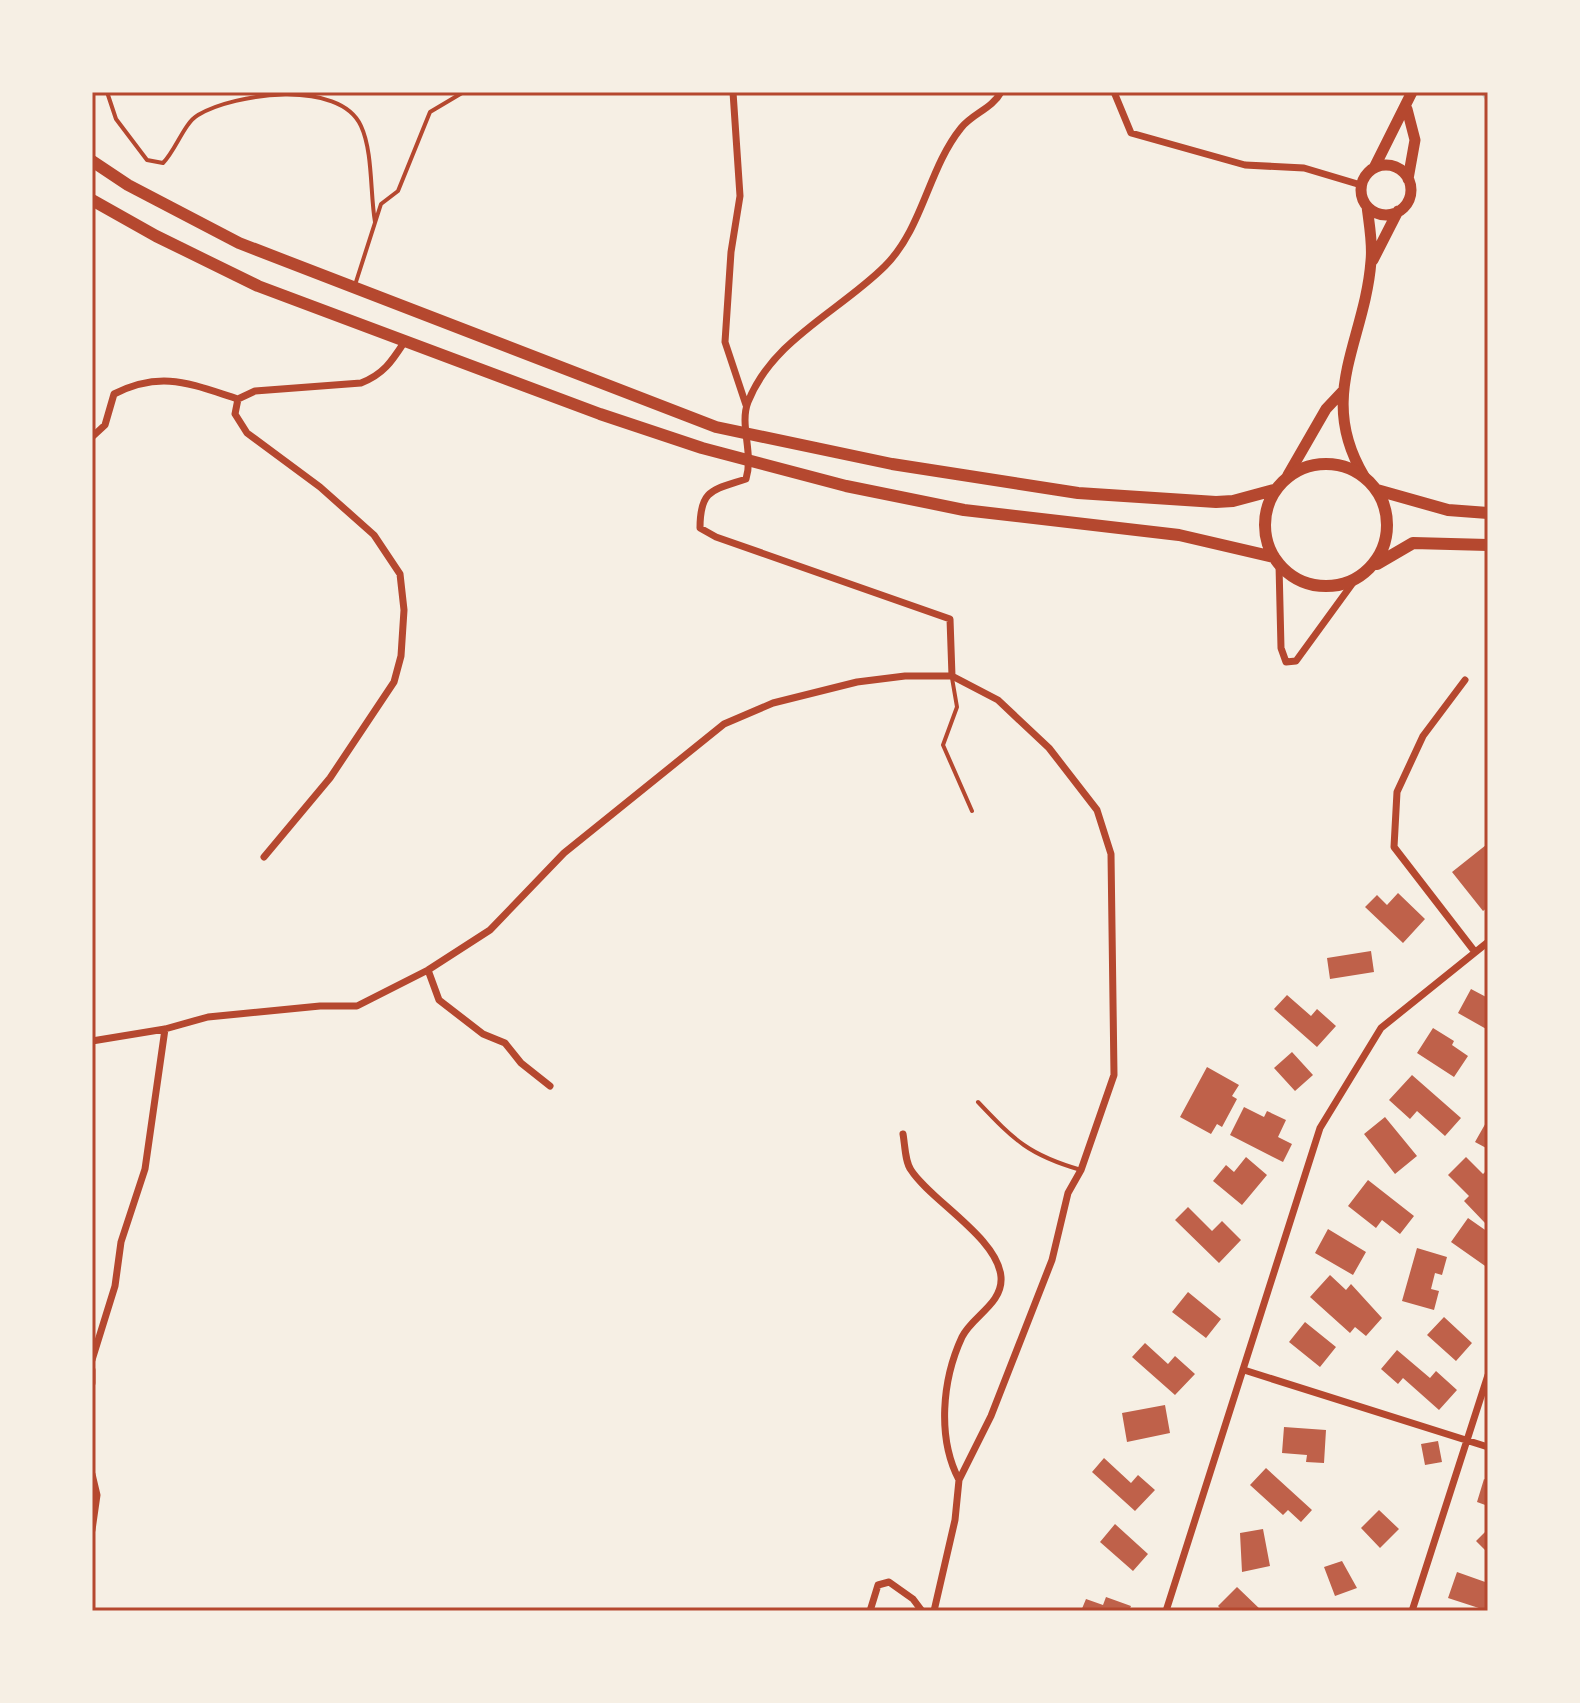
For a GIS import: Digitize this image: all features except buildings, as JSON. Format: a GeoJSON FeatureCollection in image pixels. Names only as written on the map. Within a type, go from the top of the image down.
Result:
{"type":"FeatureCollection","features":[{"type":"Feature","properties":{"kind":"main road"},"geometry":{"type":"LineString","coordinates":[[1371,262],[1367,206],[1361,185],[1407,109],[1412,92]]}},
{"type":"Feature","properties":{"kind":"main road"},"geometry":{"type":"LineString","coordinates":[[1371,567],[1383,550],[1388,530],[1386,509],[1347,445],[1342,392],[1371,262],[1398,211],[1409,197],[1408,179],[1415,140],[1407,109]]}},
{"type":"Feature","properties":{"kind":"main road"},"geometry":{"type":"LineString","coordinates":[[92,161],[128,185],[239,243],[716,427],[892,464],[1078,493],[1216,502],[1274,490]]}},
{"type":"Feature","properties":{"kind":"main road"},"geometry":{"type":"LineString","coordinates":[[1374,168],[1389,165],[1408,179]]}},
{"type":"Feature","properties":{"kind":"main road"},"geometry":{"type":"LineString","coordinates":[[92,200],[156,236],[258,286],[600,414],[751,461],[846,486],[964,510],[1179,535],[1277,561],[1307,583],[1323,586],[1355,580],[1413,543],[1488,545]]}},
{"type":"Feature","properties":{"kind":"main road"},"geometry":{"type":"LineString","coordinates":[[1367,206],[1382,214],[1398,211]]}},
{"type":"Feature","properties":{"kind":"main road"},"geometry":{"type":"LineString","coordinates":[[1277,561],[1264,523],[1274,490],[1288,475],[1326,409],[1342,392]]}},
{"type":"Feature","properties":{"kind":"main road"},"geometry":{"type":"LineString","coordinates":[[1288,475],[1306,466],[1326,463],[1346,466],[1364,476]]}},
{"type":"Feature","properties":{"kind":"main road"},"geometry":{"type":"LineString","coordinates":[[1377,490],[1448,510],[1488,513]]}},
{"type":"Feature","properties":{"kind":"street"},"geometry":{"type":"LineString","coordinates":[[733,92],[740,196],[731,252],[725,342],[746,405],[746,433],[751,461],[746,479],[711,490],[700,506],[700,528],[716,537],[950,619],[952,676]]}},
{"type":"Feature","properties":{"kind":"street"},"geometry":{"type":"LineString","coordinates":[[746,405],[761,375],[783,350],[886,265],[909,231],[962,126],[996,101],[1001,92]]}},
{"type":"Feature","properties":{"kind":"street"},"geometry":{"type":"LineString","coordinates":[[1114,92],[1131,133],[1245,165],[1304,168],[1361,185]]}},
{"type":"Feature","properties":{"kind":"street"},"geometry":{"type":"LineString","coordinates":[[92,437],[105,425],[114,394],[135,384],[159,378],[238,399],[255,391],[290,391],[361,383],[376,377],[390,365],[405,341]]}},
{"type":"Feature","properties":{"kind":"street"},"geometry":{"type":"LineString","coordinates":[[238,399],[235,414],[247,433],[320,487],[374,535],[400,574],[404,610],[401,656],[394,682],[330,778],[264,857]]}},
{"type":"Feature","properties":{"kind":"street"},"geometry":{"type":"LineString","coordinates":[[1277,561],[1281,648],[1286,662],[1296,661],[1355,580]]}},
{"type":"Feature","properties":{"kind":"street"},"geometry":{"type":"LineString","coordinates":[[92,1041],[165,1029],[208,1017],[320,1006],[357,1006],[428,970],[490,930],[564,853],[724,724],[773,703],[857,682],[952,676],[998,700],[1049,748],[1097,810],[1111,854],[1114,1075],[1081,1170],[1068,1193],[1052,1260],[991,1416],[959,1480],[955,1520],[934,1611]]}},
{"type":"Feature","properties":{"kind":"street"},"geometry":{"type":"LineString","coordinates":[[1465,680],[1423,736],[1397,792],[1394,847],[1475,952]]}},
{"type":"Feature","properties":{"kind":"street"},"geometry":{"type":"LineString","coordinates":[[1166,1611],[1320,1128],[1381,1028],[1488,942]]}},
{"type":"Feature","properties":{"kind":"street"},"geometry":{"type":"LineString","coordinates":[[428,970],[439,1000],[474,1028],[505,1043],[521,1063],[550,1086]]}},
{"type":"Feature","properties":{"kind":"street"},"geometry":{"type":"LineString","coordinates":[[92,1360],[115,1286],[121,1242],[145,1169],[165,1029]]}},
{"type":"Feature","properties":{"kind":"street"},"geometry":{"type":"LineString","coordinates":[[903,1134],[909,1169],[956,1212],[998,1265],[1001,1280],[997,1297],[962,1336],[945,1398],[946,1455],[959,1480]]}},
{"type":"Feature","properties":{"kind":"street"},"geometry":{"type":"LineString","coordinates":[[92,1370],[92,1383]]}},
{"type":"Feature","properties":{"kind":"street"},"geometry":{"type":"LineString","coordinates":[[1244,1370],[1488,1447]]}},
{"type":"Feature","properties":{"kind":"street"},"geometry":{"type":"LineString","coordinates":[[1412,1611],[1488,1375]]}},
{"type":"Feature","properties":{"kind":"street"},"geometry":{"type":"LineString","coordinates":[[92,1474],[97,1495],[92,1530]]}},
{"type":"Feature","properties":{"kind":"street"},"geometry":{"type":"LineString","coordinates":[[870,1611],[878,1585],[889,1582],[913,1599],[922,1611]]}},
{"type":"Feature","properties":{"kind":"lane"},"geometry":{"type":"LineString","coordinates":[[107,92],[116,119],[147,160],[163,163],[176,150],[194,117],[216,106],[290,93],[336,102],[361,123],[370,155],[368,184],[375,222]]}},
{"type":"Feature","properties":{"kind":"lane"},"geometry":{"type":"LineString","coordinates":[[354,288],[381,204],[398,191],[430,112],[462,93]]}},
{"type":"Feature","properties":{"kind":"lane"},"geometry":{"type":"LineString","coordinates":[[952,676],[957,707],[943,745],[972,811]]}},
{"type":"Feature","properties":{"kind":"lane"},"geometry":{"type":"LineString","coordinates":[[978,1102],[1010,1136],[1040,1158],[1081,1170]]}},
{"type":"Feature","properties":{"kind":"waterway"},"geometry":{"type":"LineString","coordinates":[[1483,92],[1488,100]]}}]}
